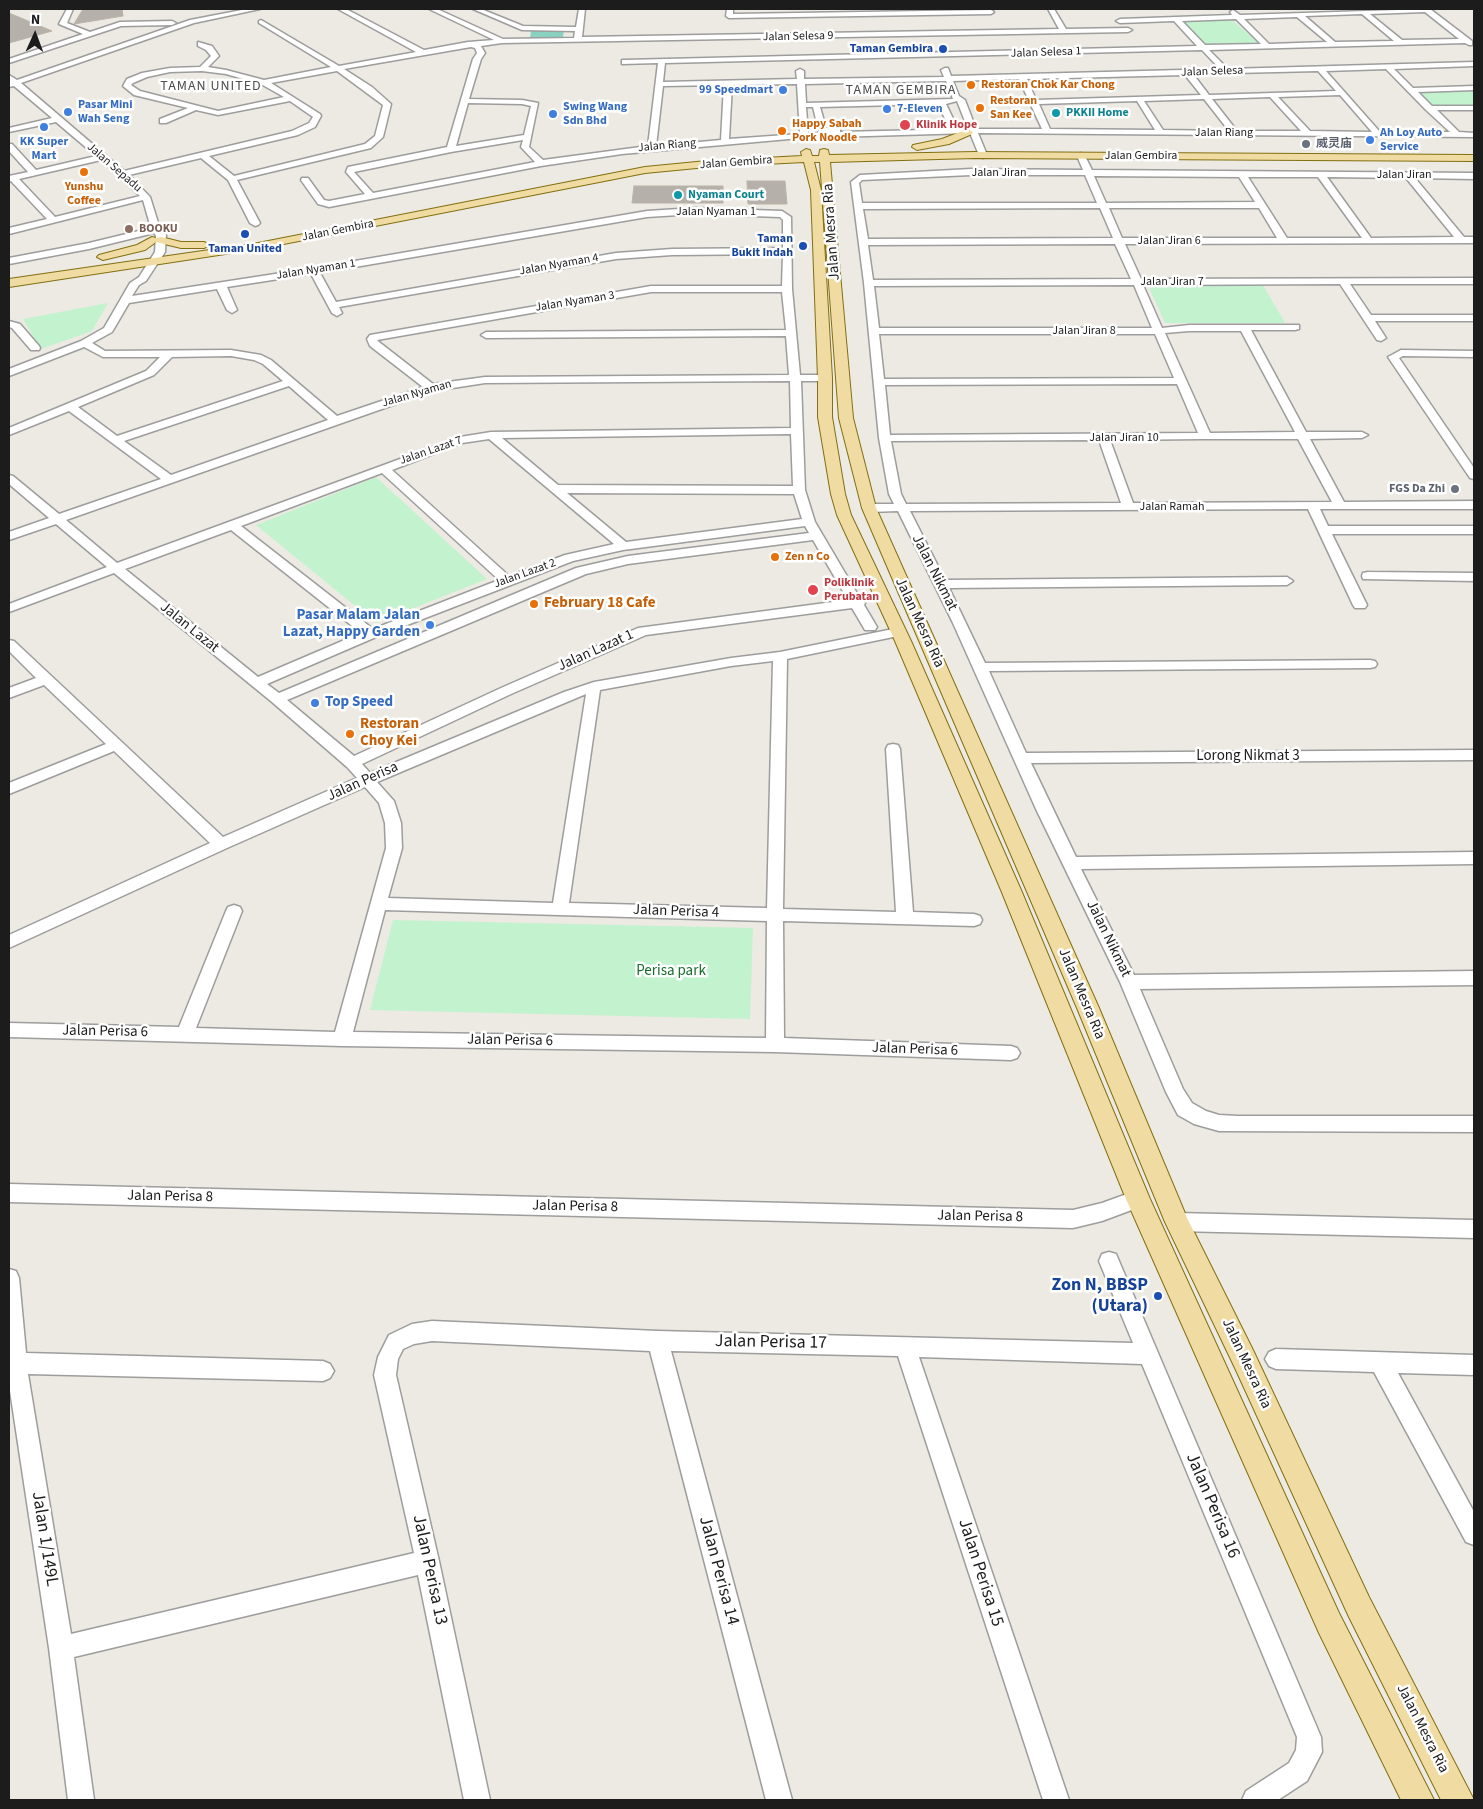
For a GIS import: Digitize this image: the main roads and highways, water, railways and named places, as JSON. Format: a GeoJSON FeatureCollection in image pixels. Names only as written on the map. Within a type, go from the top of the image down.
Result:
{"type":"FeatureCollection","features":[{"type":"Feature","properties":{"kind":"main road"},"geometry":{"type":"LineString","coordinates":[[903,150],[954,139],[971,132],[983,149],[1027,149]]}},
{"type":"Feature","properties":{"kind":"main road"},"geometry":{"type":"LineString","coordinates":[[917,133],[929,136],[932,141],[931,145]]}},
{"type":"Feature","properties":{"kind":"main road","name":"Jalan Gembira"},"geometry":{"type":"LineString","coordinates":[[825,155],[876,157],[983,149],[1082,156],[1474,158]]}},
{"type":"Feature","properties":{"kind":"main road","name":"Jalan Gembira"},"geometry":{"type":"LineString","coordinates":[[154,249],[258,246],[645,170],[808,156],[903,150],[983,149],[1474,153]]}},
{"type":"Feature","properties":{"kind":"main road","name":"Jalan Mesra Ria"},"geometry":{"type":"LineString","coordinates":[[825,155],[846,418],[869,508],[1088,1008],[1177,1222],[1244,1358],[1359,1606],[1458,1800]]}},
{"type":"Feature","properties":{"kind":"main road","name":"Jalan Gembira"},"geometry":{"type":"LineString","coordinates":[[9,284],[82,268],[154,249],[204,245],[432,206],[621,165],[693,158],[808,156]]}},
{"type":"Feature","properties":{"kind":"main road","name":"Jalan Mesra Ria"},"geometry":{"type":"LineString","coordinates":[[808,156],[814,176],[825,378],[825,417],[838,494],[853,536],[899,627],[1138,1198],[1330,1623],[1418,1800]]}},
{"type":"Feature","properties":{"kind":"main road"},"geometry":{"type":"LineString","coordinates":[[828,179],[838,168],[876,157]]}},
{"type":"Feature","properties":{"kind":"main road"},"geometry":{"type":"LineString","coordinates":[[766,160],[798,167],[814,176]]}},
{"type":"Feature","properties":{"kind":"main road"},"geometry":{"type":"LineString","coordinates":[[82,268],[137,280],[157,271],[238,253],[258,246]]}},
{"type":"Feature","properties":{"kind":"main road"},"geometry":{"type":"LineString","coordinates":[[82,268],[130,251],[154,249]]}},
{"type":"Feature","properties":{"kind":"main road","name":"Jalan Gembira"},"geometry":{"type":"LineString","coordinates":[[9,274],[82,268]]}},
{"type":"Feature","properties":{"kind":"main road"},"geometry":{"type":"LineString","coordinates":[[838,494],[854,504],[869,508]]}},
{"type":"Feature","properties":{"kind":"main road"},"geometry":{"type":"LineString","coordinates":[[853,536],[857,520],[869,508]]}},
{"type":"Feature","properties":{"kind":"main road"},"geometry":{"type":"LineString","coordinates":[[911,606],[899,627],[931,648]]}},
{"type":"Feature","properties":{"kind":"place","name":"Taman Gembira"},"geometry":{"type":"Point","coordinates":[943,49]}},
{"type":"Feature","properties":{"kind":"place","name":"Restoran Chok Kar Chong"},"geometry":{"type":"Point","coordinates":[971,85]}},
{"type":"Feature","properties":{"kind":"place","name":"99 Speedmart"},"geometry":{"type":"Point","coordinates":[783,90]}},
{"type":"Feature","properties":{"kind":"place","name":"Restoran San Kee"},"geometry":{"type":"Point","coordinates":[980,108]}},
{"type":"Feature","properties":{"kind":"place","name":"7-Eleven"},"geometry":{"type":"Point","coordinates":[887,109]}},
{"type":"Feature","properties":{"kind":"place","name":"Pasar Mini Wah Seng"},"geometry":{"type":"Point","coordinates":[68,112]}},
{"type":"Feature","properties":{"kind":"place","name":"PKKII Home"},"geometry":{"type":"Point","coordinates":[1056,113]}},
{"type":"Feature","properties":{"kind":"place","name":"Swing Wang Sdn Bhd"},"geometry":{"type":"Point","coordinates":[553,114]}},
{"type":"Feature","properties":{"kind":"place","name":"Klinik Hope"},"geometry":{"type":"Point","coordinates":[905,125]}},
{"type":"Feature","properties":{"kind":"place","name":"KK Super Mart"},"geometry":{"type":"Point","coordinates":[44,127]}},
{"type":"Feature","properties":{"kind":"place","name":"Happy Sabah Pork Noodle"},"geometry":{"type":"Point","coordinates":[782,131]}},
{"type":"Feature","properties":{"kind":"place","name":"Ah Loy Auto Service"},"geometry":{"type":"Point","coordinates":[1370,140]}},
{"type":"Feature","properties":{"kind":"place","name":"威灵庙"},"geometry":{"type":"Point","coordinates":[1306,144]}},
{"type":"Feature","properties":{"kind":"place","name":"Yunshu Coffee"},"geometry":{"type":"Point","coordinates":[84,172]}},
{"type":"Feature","properties":{"kind":"place","name":"Nyaman Court"},"geometry":{"type":"Point","coordinates":[678,195]}},
{"type":"Feature","properties":{"kind":"place","name":"BOOKU"},"geometry":{"type":"Point","coordinates":[129,229]}},
{"type":"Feature","properties":{"kind":"place","name":"Taman United"},"geometry":{"type":"Point","coordinates":[245,234]}},
{"type":"Feature","properties":{"kind":"place","name":"Taman Bukit Indah"},"geometry":{"type":"Point","coordinates":[803,246]}},
{"type":"Feature","properties":{"kind":"place","name":"FGS Da Zhi"},"geometry":{"type":"Point","coordinates":[1455,489]}},
{"type":"Feature","properties":{"kind":"place","name":"Zen n Co"},"geometry":{"type":"Point","coordinates":[775,557]}},
{"type":"Feature","properties":{"kind":"place","name":"Poliklinik Perubatan"},"geometry":{"type":"Point","coordinates":[813,590]}},
{"type":"Feature","properties":{"kind":"place","name":"February 18 Cafe"},"geometry":{"type":"Point","coordinates":[534,604]}},
{"type":"Feature","properties":{"kind":"place","name":"Pasar Malam Jalan Lazat, Happy Garden"},"geometry":{"type":"Point","coordinates":[430,625]}},
{"type":"Feature","properties":{"kind":"place","name":"Top Speed"},"geometry":{"type":"Point","coordinates":[315,703]}},
{"type":"Feature","properties":{"kind":"place","name":"Restoran Choy Kei"},"geometry":{"type":"Point","coordinates":[350,734]}},
{"type":"Feature","properties":{"kind":"place","name":"Zon N, BBSP (Utara)"},"geometry":{"type":"Point","coordinates":[1158,1296]}},
{"type":"Feature","properties":{"kind":"district","name":"TAMAN UNITED"},"geometry":{"type":"Point","coordinates":[211,87]}},
{"type":"Feature","properties":{"kind":"district","name":"TAMAN GEMBIRA"},"geometry":{"type":"Point","coordinates":[901,91]}},
{"type":"Feature","properties":{"kind":"park label","name":"Perisa park"},"geometry":{"type":"Point","coordinates":[671,972]}}]}
